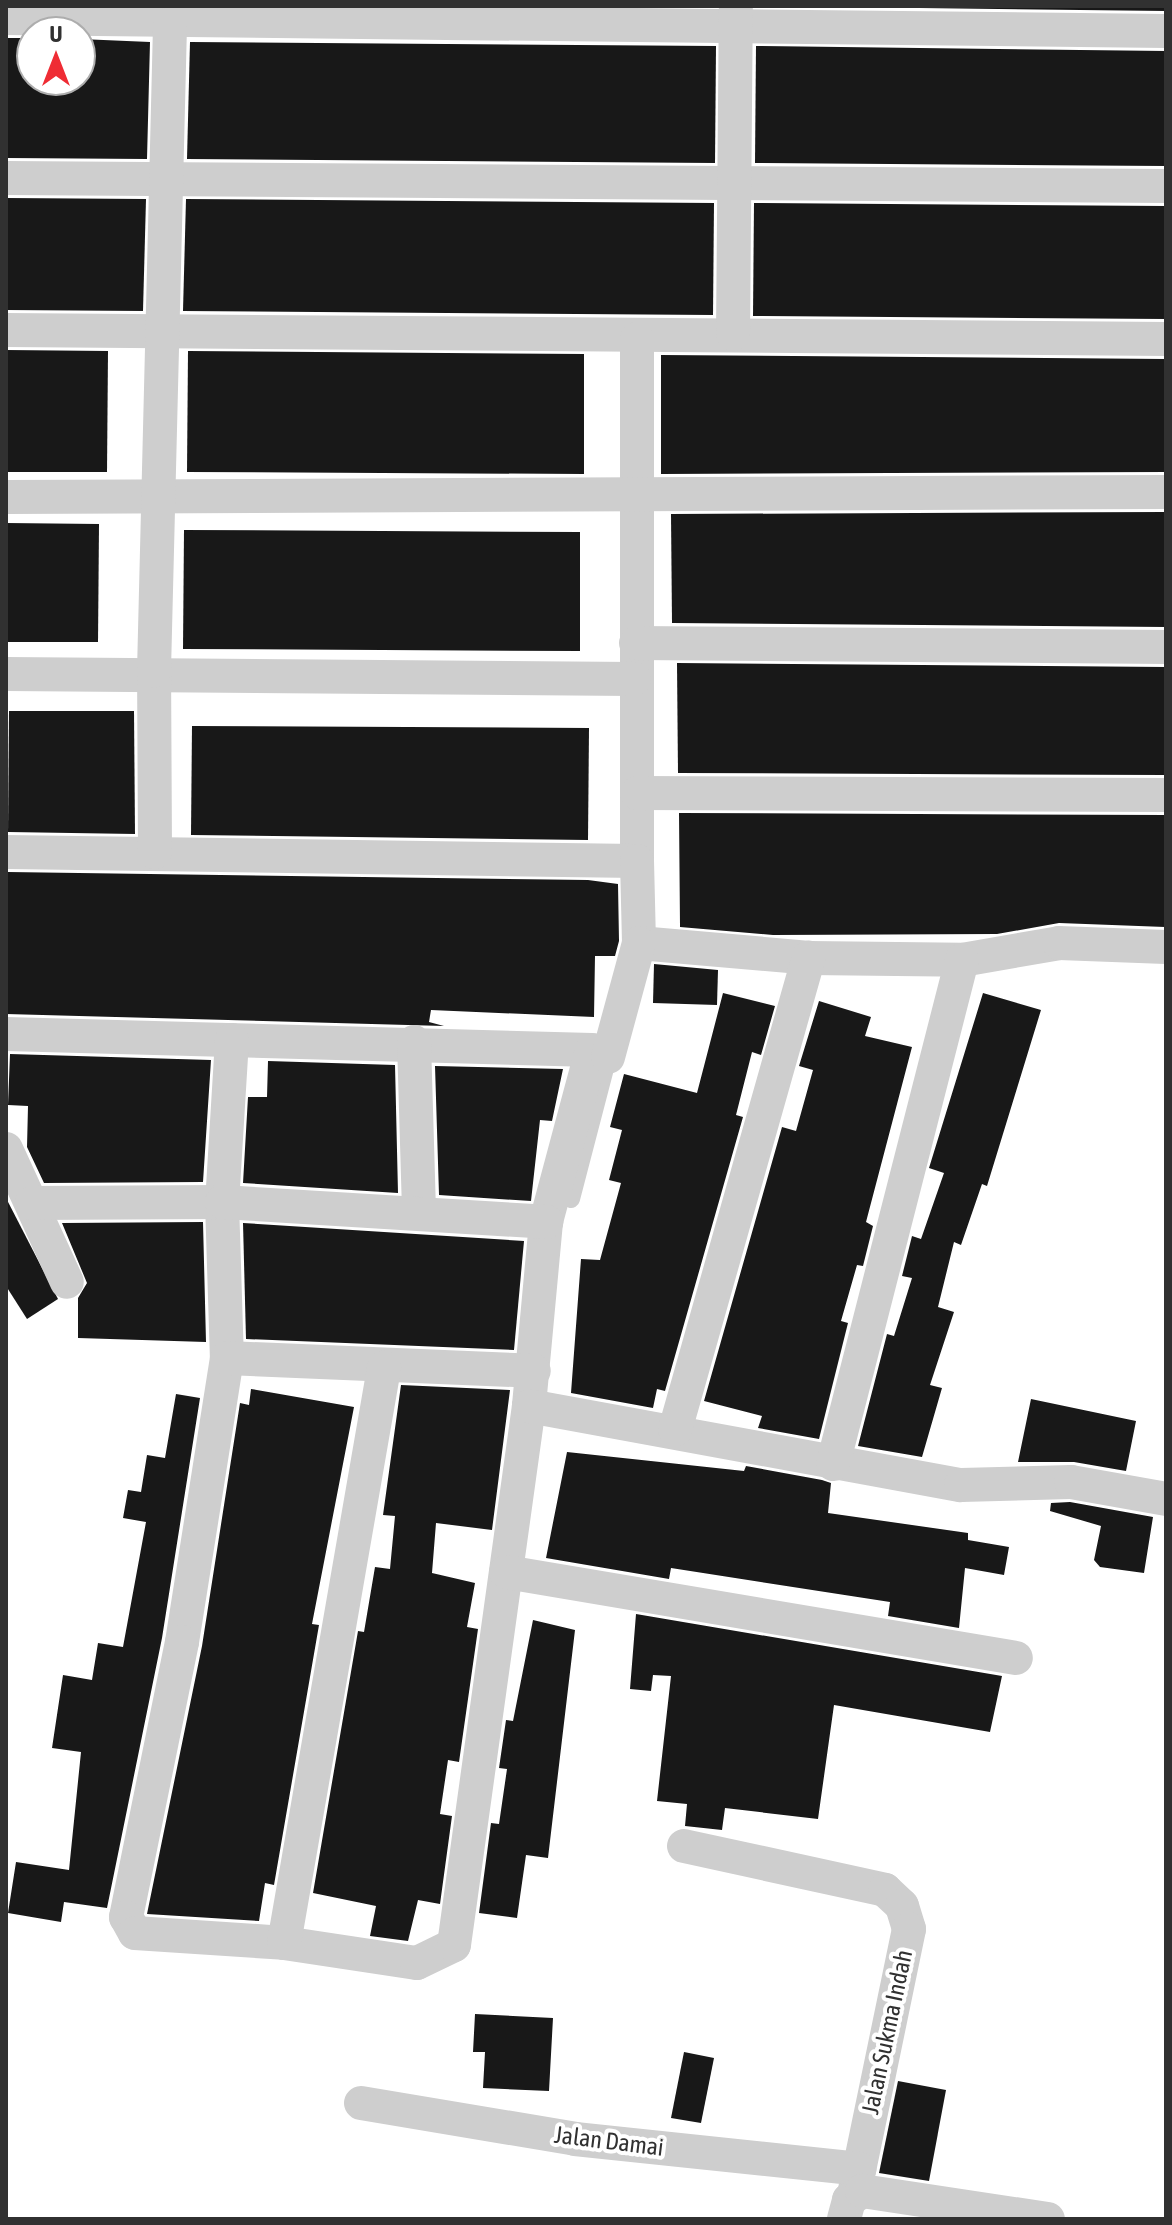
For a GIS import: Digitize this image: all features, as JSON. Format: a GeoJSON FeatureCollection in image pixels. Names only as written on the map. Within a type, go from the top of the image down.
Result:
{"type":"FeatureCollection","features":[{"type":"Feature","properties":{"kind":"street"},"geometry":{"type":"LineString","coordinates":[[733,334],[735,15]]}},
{"type":"Feature","properties":{"kind":"street"},"geometry":{"type":"LineString","coordinates":[[6,18],[170,24],[735,15],[1166,31]]}},
{"type":"Feature","properties":{"kind":"street"},"geometry":{"type":"LineString","coordinates":[[155,852],[157,499],[170,24]]}},
{"type":"Feature","properties":{"kind":"street"},"geometry":{"type":"LineString","coordinates":[[6,178],[734,186],[1166,186]]}},
{"type":"Feature","properties":{"kind":"street"},"geometry":{"type":"LineString","coordinates":[[6,330],[637,339],[733,334],[1166,339]]}},
{"type":"Feature","properties":{"kind":"street"},"geometry":{"type":"LineString","coordinates":[[232,1040],[222,1202],[227,1358],[182,1642],[126,1917],[135,1933],[284,1943],[417,1963],[454,1945],[534,1371],[546,1222],[639,943],[634,679],[637,339]]}},
{"type":"Feature","properties":{"kind":"street"},"geometry":{"type":"LineString","coordinates":[[6,497],[157,499],[1166,492]]}},
{"type":"Feature","properties":{"kind":"street"},"geometry":{"type":"LineString","coordinates":[[636,643],[1166,647]]}},
{"type":"Feature","properties":{"kind":"street"},"geometry":{"type":"LineString","coordinates":[[6,674],[154,671],[634,679]]}},
{"type":"Feature","properties":{"kind":"street"},"geometry":{"type":"LineString","coordinates":[[637,793],[1166,795]]}},
{"type":"Feature","properties":{"kind":"street"},"geometry":{"type":"LineString","coordinates":[[6,852],[637,861]]}},
{"type":"Feature","properties":{"kind":"street"},"geometry":{"type":"LineString","coordinates":[[639,943],[809,958],[962,960],[1059,943],[1166,947]]}},
{"type":"Feature","properties":{"kind":"street"},"geometry":{"type":"LineString","coordinates":[[675,1430],[809,958]]}},
{"type":"Feature","properties":{"kind":"street"},"geometry":{"type":"LineString","coordinates":[[833,1464],[962,960]]}},
{"type":"Feature","properties":{"kind":"street"},"geometry":{"type":"LineString","coordinates":[[6,1034],[414,1042],[600,1054]]}},
{"type":"Feature","properties":{"kind":"street"},"geometry":{"type":"LineString","coordinates":[[414,1042],[419,1210]]}},
{"type":"Feature","properties":{"kind":"street"},"geometry":{"type":"LineString","coordinates":[[6,1149],[67,1282]]}},
{"type":"Feature","properties":{"kind":"street"},"geometry":{"type":"LineString","coordinates":[[32,1203],[222,1202],[419,1210],[546,1222]]}},
{"type":"Feature","properties":{"kind":"street"},"geometry":{"type":"LineString","coordinates":[[227,1358],[384,1368],[534,1371]]}},
{"type":"Feature","properties":{"kind":"street"},"geometry":{"type":"LineString","coordinates":[[284,1943],[384,1368]]}},
{"type":"Feature","properties":{"kind":"street"},"geometry":{"type":"LineString","coordinates":[[529,1406],[675,1430],[833,1464],[961,1485],[1071,1482],[1166,1499]]}},
{"type":"Feature","properties":{"kind":"street"},"geometry":{"type":"LineString","coordinates":[[506,1572],[1016,1658]]}},
{"type":"Feature","properties":{"kind":"street","name":"Jalan Sukma Indah"},"geometry":{"type":"LineString","coordinates":[[684,1846],[885,1890],[902,1906],[909,1929],[852,2194]]}},
{"type":"Feature","properties":{"kind":"street","name":"Jalan Damai"},"geometry":{"type":"LineString","coordinates":[[361,2103],[575,2139],[852,2194],[889,2193],[1048,2219]]}},
{"type":"Feature","properties":{"kind":"lane"},"geometry":{"type":"LineString","coordinates":[[571,1199],[600,1054]]}},
{"type":"Feature","properties":{"kind":"building"},"geometry":{"type":"Polygon","coordinates":[[[756,6],[1166,6],[1166,11],[756,6]]]}},
{"type":"Feature","properties":{"kind":"building"},"geometry":{"type":"Polygon","coordinates":[[[6,38],[16,38],[16,96],[96,96],[96,40],[150,42],[147,159],[6,158],[6,38]]]}},
{"type":"Feature","properties":{"kind":"building"},"geometry":{"type":"Polygon","coordinates":[[[190,42],[716,46],[715,163],[187,159],[190,42]]]}},
{"type":"Feature","properties":{"kind":"building"},"geometry":{"type":"Polygon","coordinates":[[[756,46],[1166,51],[1166,166],[755,163],[756,46]]]}},
{"type":"Feature","properties":{"kind":"building"},"geometry":{"type":"Polygon","coordinates":[[[6,198],[146,199],[143,311],[6,310],[6,198]]]}},
{"type":"Feature","properties":{"kind":"building"},"geometry":{"type":"Polygon","coordinates":[[[186,199],[714,203],[713,315],[183,311],[186,199]]]}},
{"type":"Feature","properties":{"kind":"building"},"geometry":{"type":"Polygon","coordinates":[[[754,203],[1166,206],[1166,319],[753,316],[754,203]]]}},
{"type":"Feature","properties":{"kind":"building"},"geometry":{"type":"Polygon","coordinates":[[[6,350],[108,351],[107,472],[6,472],[6,350]]]}},
{"type":"Feature","properties":{"kind":"building"},"geometry":{"type":"Polygon","coordinates":[[[188,351],[584,354],[584,474],[187,472],[188,351]]]}},
{"type":"Feature","properties":{"kind":"building"},"geometry":{"type":"Polygon","coordinates":[[[661,355],[1166,359],[1166,472],[661,474],[661,355]]]}},
{"type":"Feature","properties":{"kind":"building"},"geometry":{"type":"Polygon","coordinates":[[[1166,512],[1166,627],[672,623],[671,514],[1166,512]]]}},
{"type":"Feature","properties":{"kind":"building"},"geometry":{"type":"Polygon","coordinates":[[[6,523],[99,524],[98,642],[6,642],[6,523]]]}},
{"type":"Feature","properties":{"kind":"building"},"geometry":{"type":"Polygon","coordinates":[[[184,530],[580,532],[580,651],[183,649],[184,530]]]}},
{"type":"Feature","properties":{"kind":"building"},"geometry":{"type":"Polygon","coordinates":[[[677,663],[1166,667],[1166,775],[678,773],[677,663]]]}},
{"type":"Feature","properties":{"kind":"building"},"geometry":{"type":"Polygon","coordinates":[[[9,711],[134,711],[135,834],[8,832],[9,711]]]}},
{"type":"Feature","properties":{"kind":"building"},"geometry":{"type":"Polygon","coordinates":[[[192,726],[589,728],[588,840],[191,835],[192,726]]]}},
{"type":"Feature","properties":{"kind":"building"},"geometry":{"type":"Polygon","coordinates":[[[679,813],[1165,815],[1165,927],[1059,923],[997,934],[773,935],[680,927],[679,813]]]}},
{"type":"Feature","properties":{"kind":"building"},"geometry":{"type":"Polygon","coordinates":[[[8,872],[588,880],[618,884],[619,941],[615,956],[595,956],[594,1017],[431,1010],[429,1022],[444,1026],[6,1014],[8,872]]]}},
{"type":"Feature","properties":{"kind":"building"},"geometry":{"type":"Polygon","coordinates":[[[654,964],[718,970],[717,1005],[653,1003],[654,964]]]}},
{"type":"Feature","properties":{"kind":"building"},"geometry":{"type":"Polygon","coordinates":[[[723,993],[775,1006],[761,1055],[752,1052],[736,1115],[743,1117],[665,1391],[657,1389],[653,1408],[571,1393],[581,1259],[600,1260],[621,1183],[609,1180],[622,1130],[610,1127],[624,1074],[697,1093],[723,993]]]}},
{"type":"Feature","properties":{"kind":"building"},"geometry":{"type":"Polygon","coordinates":[[[983,993],[1041,1010],[987,1186],[982,1184],[961,1245],[954,1242],[938,1307],[954,1312],[930,1385],[942,1388],[922,1457],[858,1446],[887,1334],[894,1336],[912,1278],[902,1276],[912,1236],[921,1239],[944,1173],[929,1168],[983,993]]]}},
{"type":"Feature","properties":{"kind":"building"},"geometry":{"type":"Polygon","coordinates":[[[819,1001],[871,1017],[865,1036],[912,1047],[866,1222],[873,1226],[863,1266],[857,1265],[841,1321],[848,1323],[819,1439],[758,1428],[762,1416],[704,1401],[782,1127],[796,1131],[813,1070],[799,1066],[819,1001]]]}},
{"type":"Feature","properties":{"kind":"building"},"geometry":{"type":"Polygon","coordinates":[[[10,1054],[211,1060],[203,1182],[44,1183],[27,1147],[28,1106],[8,1105],[10,1054]]]}},
{"type":"Feature","properties":{"kind":"building"},"geometry":{"type":"Polygon","coordinates":[[[268,1061],[395,1065],[398,1193],[243,1183],[248,1097],[267,1097],[268,1061]]]}},
{"type":"Feature","properties":{"kind":"building"},"geometry":{"type":"Polygon","coordinates":[[[435,1066],[563,1069],[552,1121],[540,1120],[531,1201],[439,1195],[435,1066]]]}},
{"type":"Feature","properties":{"kind":"building"},"geometry":{"type":"Polygon","coordinates":[[[6,1198],[58,1299],[27,1319],[6,1286],[6,1198]]]}},
{"type":"Feature","properties":{"kind":"building"},"geometry":{"type":"Polygon","coordinates":[[[203,1222],[206,1342],[78,1338],[78,1298],[87,1283],[62,1223],[203,1222]]]}},
{"type":"Feature","properties":{"kind":"building"},"geometry":{"type":"Polygon","coordinates":[[[243,1223],[524,1241],[514,1350],[246,1339],[243,1223]]]}},
{"type":"Feature","properties":{"kind":"building"},"geometry":{"type":"Polygon","coordinates":[[[401,1385],[510,1390],[492,1530],[436,1523],[432,1573],[475,1583],[467,1627],[478,1629],[459,1762],[448,1760],[440,1814],[452,1816],[440,1904],[418,1900],[408,1941],[370,1936],[376,1906],[313,1893],[358,1631],[364,1632],[375,1567],[390,1569],[395,1516],[383,1515],[401,1385]]]}},
{"type":"Feature","properties":{"kind":"building"},"geometry":{"type":"Polygon","coordinates":[[[251,1389],[354,1407],[312,1624],[319,1625],[274,1885],[265,1883],[259,1921],[147,1914],[202,1646],[240,1403],[249,1405],[251,1389]]]}},
{"type":"Feature","properties":{"kind":"building"},"geometry":{"type":"Polygon","coordinates":[[[176,1394],[200,1398],[162,1638],[107,1908],[64,1902],[61,1922],[8,1913],[16,1862],[69,1870],[81,1752],[52,1748],[63,1675],[92,1680],[98,1643],[123,1647],[146,1522],[123,1518],[128,1490],[141,1492],[147,1455],[165,1458],[176,1394]]]}},
{"type":"Feature","properties":{"kind":"building"},"geometry":{"type":"Polygon","coordinates":[[[1031,1399],[1136,1421],[1126,1471],[1074,1462],[1018,1462],[1031,1399]]]}},
{"type":"Feature","properties":{"kind":"building"},"geometry":{"type":"Polygon","coordinates":[[[567,1452],[744,1471],[746,1466],[822,1480],[831,1483],[828,1513],[968,1533],[968,1540],[1009,1547],[1004,1575],[965,1568],[959,1628],[888,1616],[890,1602],[671,1568],[669,1579],[546,1558],[567,1452]]]}},
{"type":"Feature","properties":{"kind":"building"},"geometry":{"type":"Polygon","coordinates":[[[1070,1502],[1153,1517],[1144,1573],[1100,1567],[1094,1560],[1101,1526],[1050,1511],[1051,1503],[1070,1502]]]}},
{"type":"Feature","properties":{"kind":"building"},"geometry":{"type":"Polygon","coordinates":[[[636,1614],[1002,1676],[990,1732],[834,1705],[818,1819],[725,1808],[722,1830],[685,1826],[687,1804],[657,1801],[671,1676],[653,1675],[651,1691],[630,1689],[636,1614]]]}},
{"type":"Feature","properties":{"kind":"building"},"geometry":{"type":"Polygon","coordinates":[[[533,1620],[575,1630],[548,1858],[526,1855],[517,1918],[479,1913],[491,1823],[499,1824],[507,1769],[499,1768],[506,1720],[513,1721],[533,1620]]]}},
{"type":"Feature","properties":{"kind":"building"},"geometry":{"type":"Polygon","coordinates":[[[475,2014],[553,2018],[549,2091],[483,2088],[485,2052],[473,2052],[475,2014]]]}},
{"type":"Feature","properties":{"kind":"building"},"geometry":{"type":"Polygon","coordinates":[[[684,2052],[714,2058],[701,2123],[671,2118],[684,2052]]]}},
{"type":"Feature","properties":{"kind":"building"},"geometry":{"type":"Polygon","coordinates":[[[898,2081],[946,2090],[929,2181],[879,2173],[898,2081]]]}}]}
